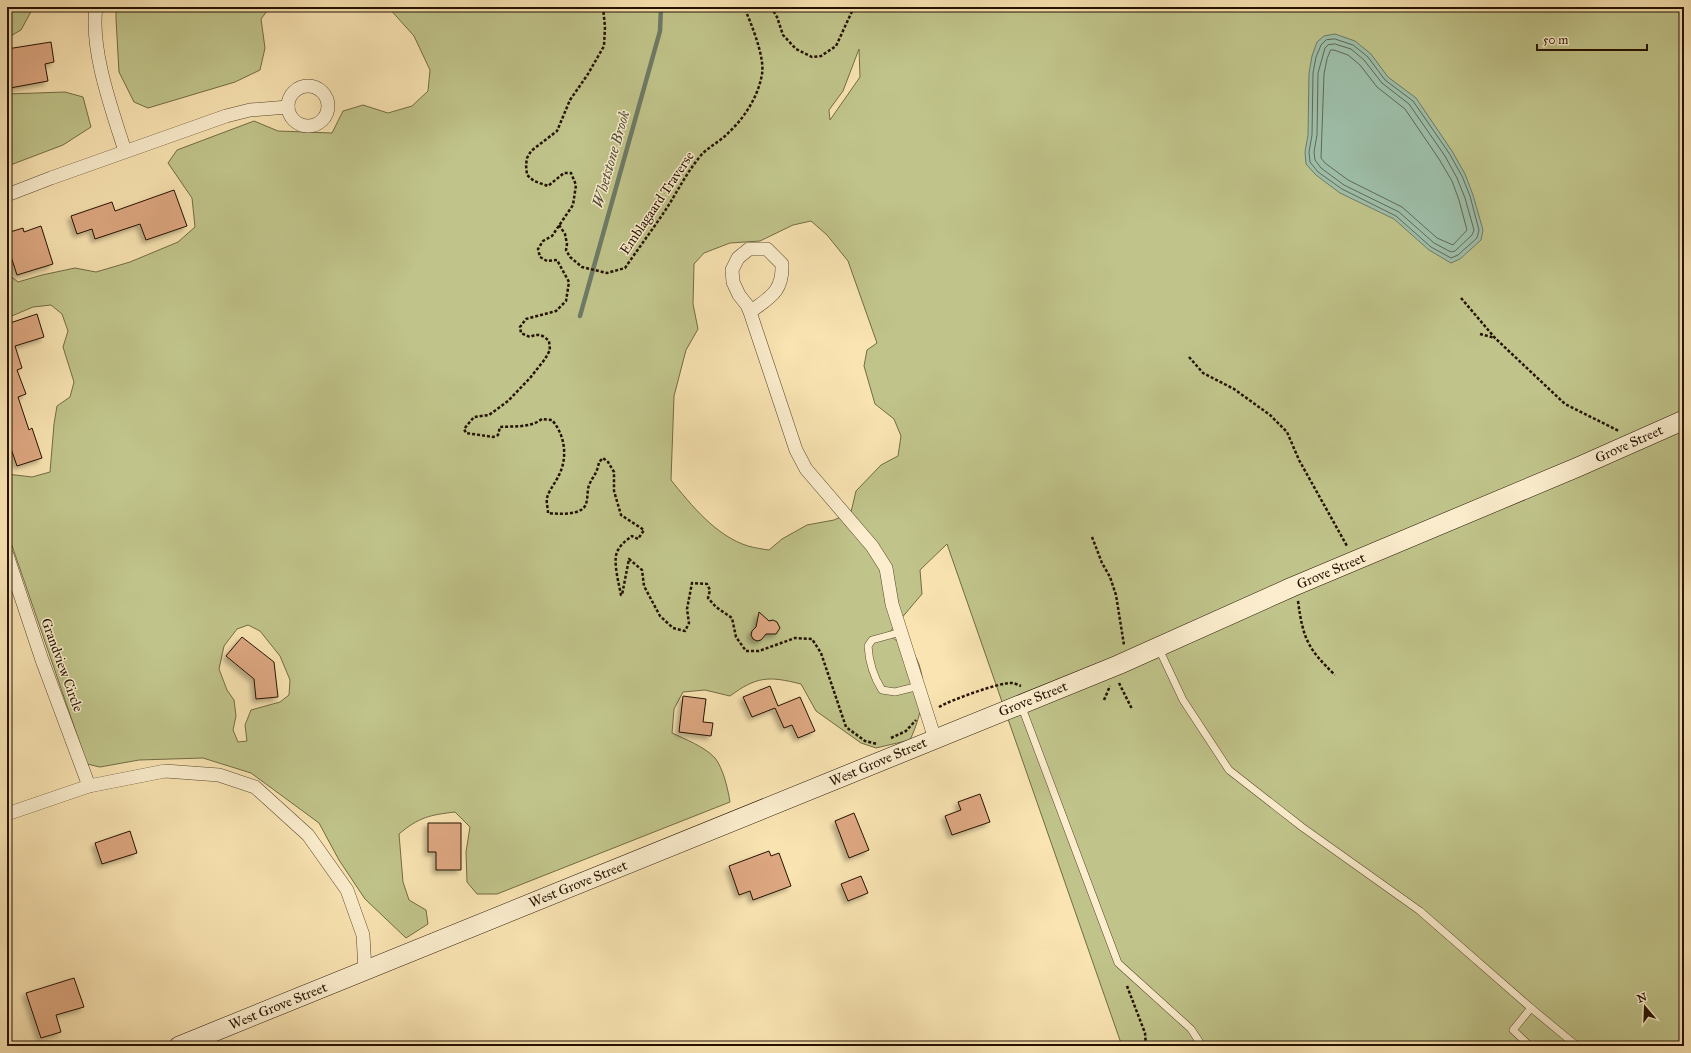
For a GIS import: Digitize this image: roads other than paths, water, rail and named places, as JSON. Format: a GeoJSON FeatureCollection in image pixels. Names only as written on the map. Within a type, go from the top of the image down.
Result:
{"type":"FeatureCollection","features":[{"type":"Feature","properties":{"kind":"main road","name":"Grove Street"},"geometry":{"type":"LineString","coordinates":[[978,722],[1118,665],[1295,585],[1684,420]]}},
{"type":"Feature","properties":{"kind":"main road","name":"West Grove Street"},"geometry":{"type":"LineString","coordinates":[[179,1046],[978,722]]}},
{"type":"Feature","properties":{"kind":"street"},"geometry":{"type":"LineString","coordinates":[[96,7],[94,20],[101,71],[125,152]]}},
{"type":"Feature","properties":{"kind":"street"},"geometry":{"type":"LineString","coordinates":[[7,195],[226,116],[250,110],[288,106]]}},
{"type":"Feature","properties":{"kind":"street"},"geometry":{"type":"LineString","coordinates":[[750,312],[771,296],[780,286],[782,264],[767,249],[749,250],[738,258],[732,270],[733,282],[738,295],[747,304],[796,450],[806,469],[872,546],[886,568],[892,604],[928,713],[935,739]]}},
{"type":"Feature","properties":{"kind":"street","name":"Grandview Circle"},"geometry":{"type":"LineString","coordinates":[[7,555],[42,660],[90,786]]}},
{"type":"Feature","properties":{"kind":"street"},"geometry":{"type":"LineString","coordinates":[[7,814],[90,786],[165,771],[219,775],[255,787],[308,835],[347,890],[363,935],[365,970]]}},
{"type":"Feature","properties":{"kind":"lane"},"geometry":{"type":"LineString","coordinates":[[901,632],[872,640],[868,646],[875,678],[882,690],[894,692],[919,686]]}},
{"type":"Feature","properties":{"kind":"lane"},"geometry":{"type":"LineString","coordinates":[[1158,647],[1183,700],[1229,770],[1302,826],[1420,911],[1577,1046]]}},
{"type":"Feature","properties":{"kind":"lane"},"geometry":{"type":"LineString","coordinates":[[1021,705],[1118,963],[1191,1029],[1202,1046]]}},
{"type":"Feature","properties":{"kind":"lane"},"geometry":{"type":"LineString","coordinates":[[1530,1046],[1513,1030],[1531,1008]]}},
{"type":"Feature","properties":{"kind":"water"},"geometry":{"type":"Polygon","coordinates":[[[1335,34],[1355,41],[1371,54],[1388,77],[1416,98],[1452,151],[1465,174],[1483,230],[1481,240],[1460,259],[1451,263],[1429,250],[1394,219],[1340,193],[1316,175],[1306,164],[1305,152],[1308,135],[1309,73],[1312,56],[1317,42],[1324,36],[1335,34]]]}},
{"type":"Feature","properties":{"kind":"waterway","name":"Whetstone Brook"},"geometry":{"type":"LineString","coordinates":[[580,316],[660,31],[661,7]]}}]}
